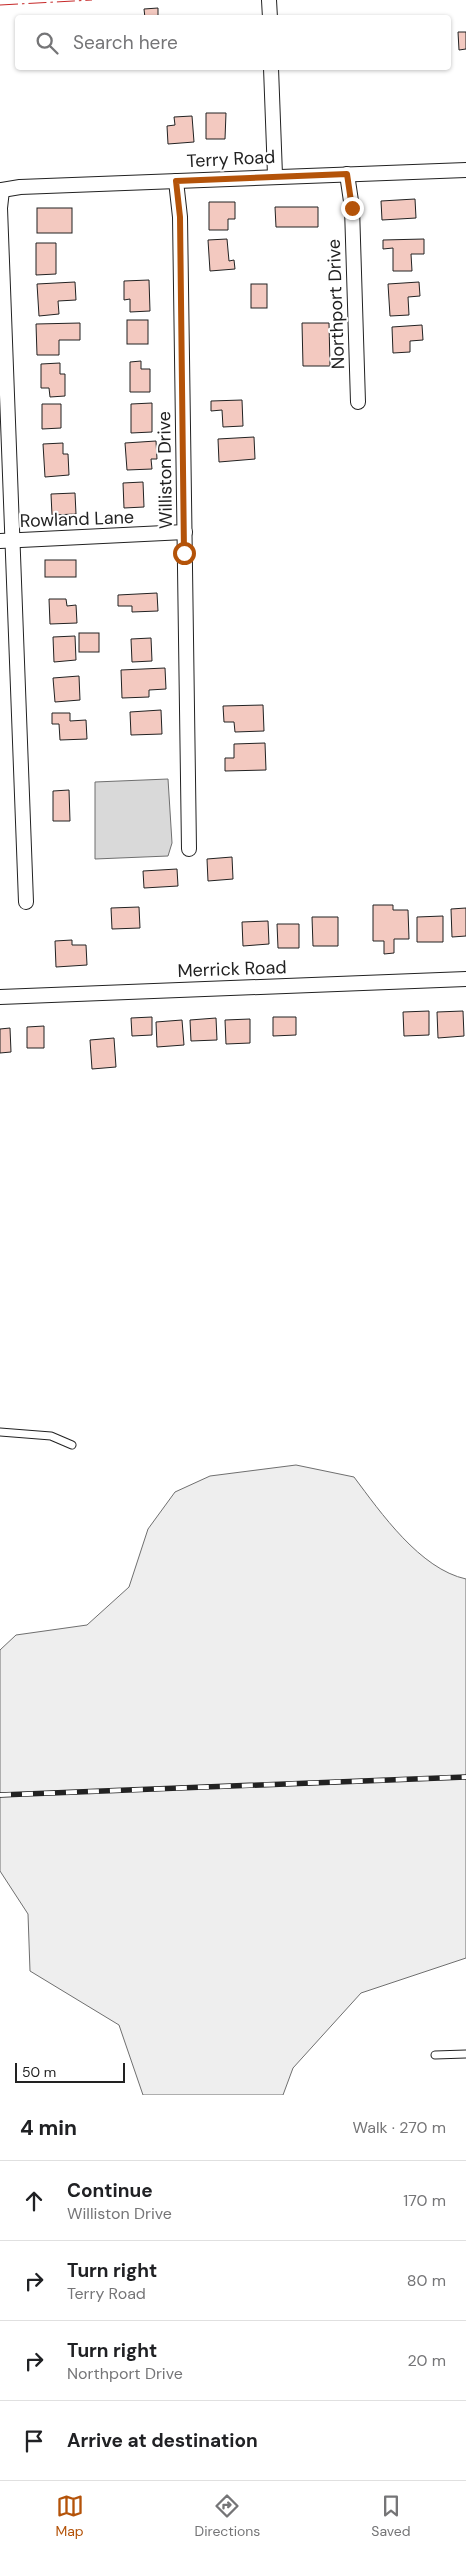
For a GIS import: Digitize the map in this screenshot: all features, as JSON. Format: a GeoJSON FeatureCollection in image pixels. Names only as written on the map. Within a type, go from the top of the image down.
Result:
{"type":"FeatureCollection","features":[{"type":"Feature","properties":{"kind":"street"},"geometry":{"type":"LineString","coordinates":[[269,0],[270,15]]}},
{"type":"Feature","properties":{"kind":"street"},"geometry":{"type":"LineString","coordinates":[[272,70],[275,176]]}},
{"type":"Feature","properties":{"kind":"street","name":"Terry Road"},"geometry":{"type":"LineString","coordinates":[[1,188],[466,170]]}},
{"type":"Feature","properties":{"kind":"street","name":"Northport Drive"},"geometry":{"type":"LineString","coordinates":[[347,174],[352,208],[358,402]]}},
{"type":"Feature","properties":{"kind":"street","name":"Williston Drive"},"geometry":{"type":"LineString","coordinates":[[176,181],[180,217],[189,849]]}},
{"type":"Feature","properties":{"kind":"street"},"geometry":{"type":"LineString","coordinates":[[1,188],[6,541],[26,902]]}},
{"type":"Feature","properties":{"kind":"street","name":"Rowland Lane"},"geometry":{"type":"LineString","coordinates":[[6,541],[185,532]]}},
{"type":"Feature","properties":{"kind":"street","name":"Merrick Road"},"geometry":{"type":"LineString","coordinates":[[0,997],[466,979]]}},
{"type":"Feature","properties":{"kind":"lane"},"geometry":{"type":"LineString","coordinates":[[0,1432],[50,1436],[72,1445]]}},
{"type":"Feature","properties":{"kind":"lane"},"geometry":{"type":"LineString","coordinates":[[435,2056],[466,2054]]}},
{"type":"Feature","properties":{"kind":"shaded area"},"geometry":{"type":"Polygon","coordinates":[[[168,779],[172,843],[168,856],[95,859],[95,782],[168,779]]]}},
{"type":"Feature","properties":{"kind":"shaded area"},"geometry":{"type":"Polygon","coordinates":[[[296,1465],[354,1477],[376,1507],[417,1552],[449,1573],[466,1579],[466,1958],[361,1993],[293,2068],[283,2095],[143,2095],[119,2025],[30,1971],[28,1914],[0,1871],[0,1650],[16,1635],[87,1625],[129,1587],[148,1529],[175,1492],[210,1476],[296,1465]]]}},
{"type":"Feature","properties":{"kind":"building"},"geometry":{"type":"Polygon","coordinates":[[[158,8],[158,15],[145,15],[144,9],[158,8]]]}},
{"type":"Feature","properties":{"kind":"building"},"geometry":{"type":"Polygon","coordinates":[[[458,32],[466,32],[466,49],[459,50],[458,32]]]}},
{"type":"Feature","properties":{"kind":"building"},"geometry":{"type":"Polygon","coordinates":[[[206,113],[226,113],[225,139],[206,139],[206,113]]]}},
{"type":"Feature","properties":{"kind":"building"},"geometry":{"type":"Polygon","coordinates":[[[192,116],[194,142],[168,144],[167,126],[175,125],[174,117],[192,116]]]}},
{"type":"Feature","properties":{"kind":"building"},"geometry":{"type":"Polygon","coordinates":[[[415,199],[416,218],[382,220],[381,201],[415,199]]]}},
{"type":"Feature","properties":{"kind":"building"},"geometry":{"type":"Polygon","coordinates":[[[209,202],[235,202],[235,219],[228,219],[228,230],[209,230],[209,202]]]}},
{"type":"Feature","properties":{"kind":"building"},"geometry":{"type":"Polygon","coordinates":[[[275,207],[318,207],[318,227],[276,227],[275,207]]]}},
{"type":"Feature","properties":{"kind":"building"},"geometry":{"type":"Polygon","coordinates":[[[37,208],[72,208],[72,233],[37,233],[37,208]]]}},
{"type":"Feature","properties":{"kind":"building"},"geometry":{"type":"Polygon","coordinates":[[[227,239],[229,261],[234,260],[235,269],[210,271],[208,240],[227,239]]]}},
{"type":"Feature","properties":{"kind":"building"},"geometry":{"type":"Polygon","coordinates":[[[424,239],[424,254],[411,254],[412,271],[393,271],[393,248],[383,249],[383,240],[424,239]]]}},
{"type":"Feature","properties":{"kind":"building"},"geometry":{"type":"Polygon","coordinates":[[[36,243],[56,243],[56,274],[36,275],[36,243]]]}},
{"type":"Feature","properties":{"kind":"building"},"geometry":{"type":"Polygon","coordinates":[[[149,280],[150,311],[130,312],[130,299],[124,300],[124,281],[149,280]]]}},
{"type":"Feature","properties":{"kind":"building"},"geometry":{"type":"Polygon","coordinates":[[[75,282],[76,300],[58,301],[59,314],[39,316],[37,284],[75,282]]]}},
{"type":"Feature","properties":{"kind":"building"},"geometry":{"type":"Polygon","coordinates":[[[419,282],[420,296],[408,297],[409,315],[390,316],[388,284],[419,282]]]}},
{"type":"Feature","properties":{"kind":"building"},"geometry":{"type":"Polygon","coordinates":[[[251,284],[267,284],[267,308],[251,308],[251,284]]]}},
{"type":"Feature","properties":{"kind":"building"},"geometry":{"type":"Polygon","coordinates":[[[127,320],[148,320],[148,344],[127,344],[127,320]]]}},
{"type":"Feature","properties":{"kind":"building"},"geometry":{"type":"Polygon","coordinates":[[[80,323],[80,340],[59,340],[59,355],[37,355],[36,324],[80,323]]]}},
{"type":"Feature","properties":{"kind":"building"},"geometry":{"type":"Polygon","coordinates":[[[302,323],[329,323],[330,366],[303,366],[302,323]]]}},
{"type":"Feature","properties":{"kind":"building"},"geometry":{"type":"Polygon","coordinates":[[[422,325],[423,340],[410,341],[410,352],[393,353],[392,327],[422,325]]]}},
{"type":"Feature","properties":{"kind":"building"},"geometry":{"type":"Polygon","coordinates":[[[141,361],[141,369],[150,369],[150,392],[130,392],[130,362],[141,361]]]}},
{"type":"Feature","properties":{"kind":"building"},"geometry":{"type":"Polygon","coordinates":[[[60,363],[60,374],[65,374],[65,396],[50,397],[49,388],[41,388],[41,364],[60,363]]]}},
{"type":"Feature","properties":{"kind":"building"},"geometry":{"type":"Polygon","coordinates":[[[242,400],[243,426],[223,427],[222,410],[211,411],[211,401],[242,400]]]}},
{"type":"Feature","properties":{"kind":"building"},"geometry":{"type":"Polygon","coordinates":[[[152,403],[152,432],[131,433],[131,404],[152,403]]]}},
{"type":"Feature","properties":{"kind":"building"},"geometry":{"type":"Polygon","coordinates":[[[42,404],[61,404],[61,428],[42,429],[42,404]]]}},
{"type":"Feature","properties":{"kind":"building"},"geometry":{"type":"Polygon","coordinates":[[[254,437],[255,459],[219,462],[218,439],[254,437]]]}},
{"type":"Feature","properties":{"kind":"building"},"geometry":{"type":"Polygon","coordinates":[[[156,441],[157,459],[151,459],[152,469],[127,470],[125,443],[156,441]]]}},
{"type":"Feature","properties":{"kind":"building"},"geometry":{"type":"Polygon","coordinates":[[[63,443],[63,454],[68,454],[69,475],[45,477],[43,444],[63,443]]]}},
{"type":"Feature","properties":{"kind":"building"},"geometry":{"type":"Polygon","coordinates":[[[143,482],[144,507],[124,508],[123,483],[143,482]]]}},
{"type":"Feature","properties":{"kind":"building"},"geometry":{"type":"Polygon","coordinates":[[[75,493],[76,514],[52,515],[51,494],[75,493]]]}},
{"type":"Feature","properties":{"kind":"building"},"geometry":{"type":"Polygon","coordinates":[[[45,560],[76,560],[76,577],[45,577],[45,560]]]}},
{"type":"Feature","properties":{"kind":"building"},"geometry":{"type":"Polygon","coordinates":[[[157,593],[158,611],[132,612],[132,606],[118,606],[118,595],[157,593]]]}},
{"type":"Feature","properties":{"kind":"building"},"geometry":{"type":"Polygon","coordinates":[[[49,599],[66,599],[67,606],[76,605],[77,623],[50,624],[49,599]]]}},
{"type":"Feature","properties":{"kind":"building"},"geometry":{"type":"Polygon","coordinates":[[[79,633],[99,633],[99,652],[79,652],[79,633]]]}},
{"type":"Feature","properties":{"kind":"building"},"geometry":{"type":"Polygon","coordinates":[[[75,636],[76,660],[54,662],[53,637],[75,636]]]}},
{"type":"Feature","properties":{"kind":"building"},"geometry":{"type":"Polygon","coordinates":[[[151,638],[152,661],[132,662],[131,639],[151,638]]]}},
{"type":"Feature","properties":{"kind":"building"},"geometry":{"type":"Polygon","coordinates":[[[165,668],[166,689],[149,690],[149,697],[122,698],[121,670],[165,668]]]}},
{"type":"Feature","properties":{"kind":"building"},"geometry":{"type":"Polygon","coordinates":[[[79,676],[80,700],[55,702],[53,678],[79,676]]]}},
{"type":"Feature","properties":{"kind":"building"},"geometry":{"type":"Polygon","coordinates":[[[263,705],[264,731],[235,732],[234,722],[224,722],[223,706],[263,705]]]}},
{"type":"Feature","properties":{"kind":"building"},"geometry":{"type":"Polygon","coordinates":[[[161,710],[162,734],[131,735],[130,712],[161,710]]]}},
{"type":"Feature","properties":{"kind":"building"},"geometry":{"type":"Polygon","coordinates":[[[52,713],[70,713],[70,721],[86,720],[87,739],[60,740],[59,724],[52,724],[52,713]]]}},
{"type":"Feature","properties":{"kind":"building"},"geometry":{"type":"Polygon","coordinates":[[[265,743],[266,770],[225,771],[225,758],[234,758],[234,744],[265,743]]]}},
{"type":"Feature","properties":{"kind":"building"},"geometry":{"type":"Polygon","coordinates":[[[69,790],[70,821],[53,821],[53,791],[69,790]]]}},
{"type":"Feature","properties":{"kind":"building"},"geometry":{"type":"Polygon","coordinates":[[[232,857],[233,879],[208,881],[207,859],[232,857]]]}},
{"type":"Feature","properties":{"kind":"building"},"geometry":{"type":"Polygon","coordinates":[[[177,869],[178,886],[144,888],[143,871],[177,869]]]}},
{"type":"Feature","properties":{"kind":"building"},"geometry":{"type":"Polygon","coordinates":[[[373,905],[393,905],[393,910],[408,910],[409,939],[394,939],[394,953],[384,954],[384,941],[373,941],[373,905]]]}},
{"type":"Feature","properties":{"kind":"building"},"geometry":{"type":"Polygon","coordinates":[[[139,907],[140,928],[112,929],[111,908],[139,907]]]}},
{"type":"Feature","properties":{"kind":"building"},"geometry":{"type":"Polygon","coordinates":[[[466,908],[466,936],[452,937],[451,909],[466,908]]]}},
{"type":"Feature","properties":{"kind":"building"},"geometry":{"type":"Polygon","coordinates":[[[443,916],[443,942],[417,942],[417,917],[443,916]]]}},
{"type":"Feature","properties":{"kind":"building"},"geometry":{"type":"Polygon","coordinates":[[[312,917],[338,917],[338,946],[313,946],[312,917]]]}},
{"type":"Feature","properties":{"kind":"building"},"geometry":{"type":"Polygon","coordinates":[[[268,921],[269,944],[243,946],[242,922],[268,921]]]}},
{"type":"Feature","properties":{"kind":"building"},"geometry":{"type":"Polygon","coordinates":[[[277,924],[299,924],[299,948],[278,948],[277,924]]]}},
{"type":"Feature","properties":{"kind":"building"},"geometry":{"type":"Polygon","coordinates":[[[72,940],[72,945],[86,945],[87,965],[56,967],[55,941],[72,940]]]}},
{"type":"Feature","properties":{"kind":"building"},"geometry":{"type":"Polygon","coordinates":[[[429,1011],[429,1035],[404,1036],[403,1012],[429,1011]]]}},
{"type":"Feature","properties":{"kind":"building"},"geometry":{"type":"Polygon","coordinates":[[[463,1011],[464,1036],[438,1038],[437,1012],[463,1011]]]}},
{"type":"Feature","properties":{"kind":"building"},"geometry":{"type":"Polygon","coordinates":[[[152,1017],[152,1035],[132,1036],[131,1018],[152,1017]]]}},
{"type":"Feature","properties":{"kind":"building"},"geometry":{"type":"Polygon","coordinates":[[[273,1017],[296,1017],[296,1035],[273,1036],[273,1017]]]}},
{"type":"Feature","properties":{"kind":"building"},"geometry":{"type":"Polygon","coordinates":[[[216,1018],[217,1040],[191,1041],[190,1020],[216,1018]]]}},
{"type":"Feature","properties":{"kind":"building"},"geometry":{"type":"Polygon","coordinates":[[[250,1019],[250,1043],[226,1044],[225,1020],[250,1019]]]}},
{"type":"Feature","properties":{"kind":"building"},"geometry":{"type":"Polygon","coordinates":[[[182,1020],[184,1045],[157,1047],[156,1022],[182,1020]]]}},
{"type":"Feature","properties":{"kind":"building"},"geometry":{"type":"Polygon","coordinates":[[[44,1026],[44,1048],[27,1048],[27,1027],[44,1026]]]}},
{"type":"Feature","properties":{"kind":"building"},"geometry":{"type":"Polygon","coordinates":[[[10,1028],[11,1052],[0,1053],[0,1029],[10,1028]]]}},
{"type":"Feature","properties":{"kind":"building"},"geometry":{"type":"Polygon","coordinates":[[[114,1038],[116,1067],[92,1069],[90,1040],[114,1038]]]}},
{"type":"Feature","properties":{"kind":"railway"},"geometry":{"type":"LineString","coordinates":[[0,1795],[466,1777]]}},
{"type":"Feature","properties":{"kind":"power"},"geometry":{"type":"LineString","coordinates":[[0,5],[92,0]]}},
{"type":"Feature","properties":{"kind":"route"},"geometry":{"type":"LineString","coordinates":[[184,553],[180,217],[176,181],[347,174],[352,208]]}}]}
